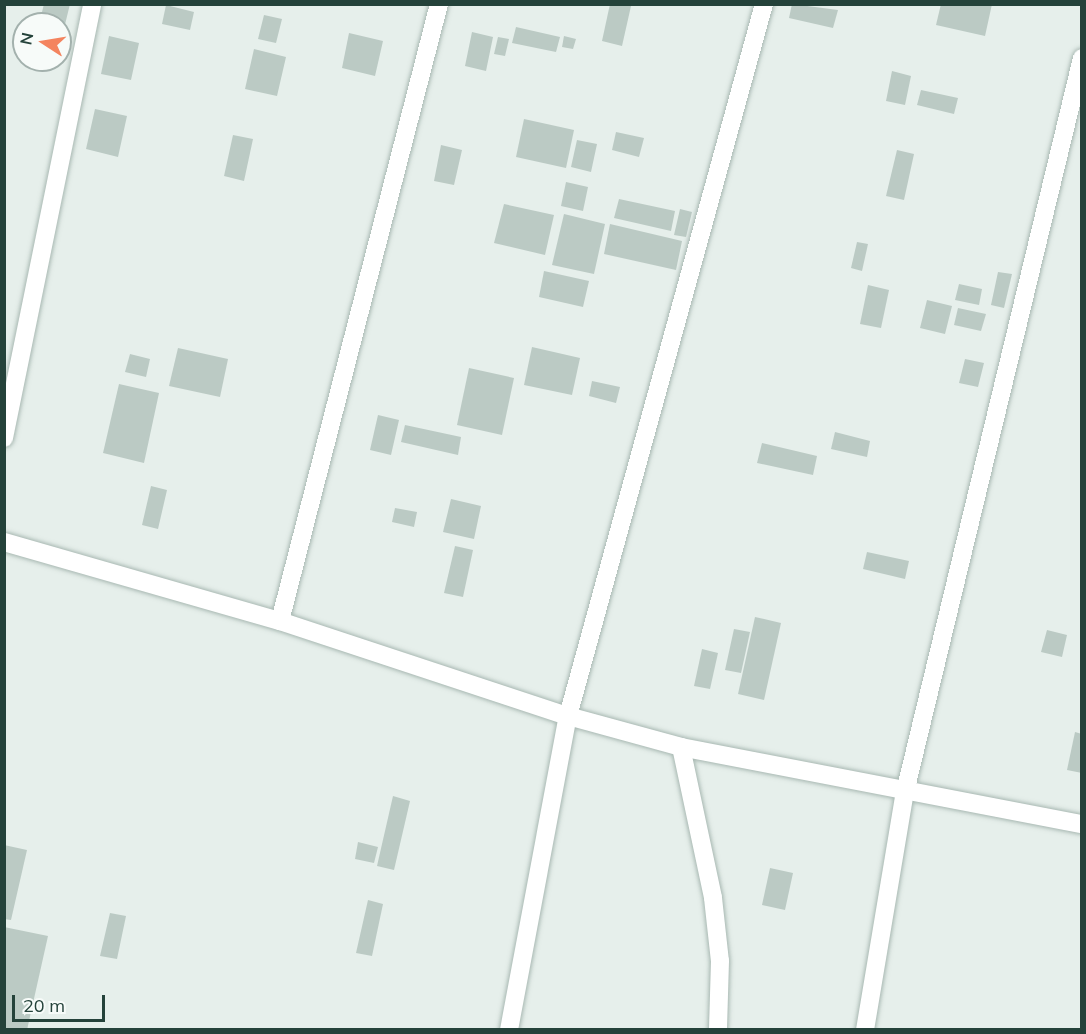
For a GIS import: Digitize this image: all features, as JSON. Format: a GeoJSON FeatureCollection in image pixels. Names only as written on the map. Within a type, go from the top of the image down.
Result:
{"type":"FeatureCollection","features":[{"type":"Feature","properties":{"kind":"street"},"geometry":{"type":"LineString","coordinates":[[4,438],[92,4]]}},
{"type":"Feature","properties":{"kind":"street"},"geometry":{"type":"LineString","coordinates":[[280,621],[439,4]]}},
{"type":"Feature","properties":{"kind":"street"},"geometry":{"type":"LineString","coordinates":[[509,1029],[568,716],[764,4]]}},
{"type":"Feature","properties":{"kind":"street"},"geometry":{"type":"LineString","coordinates":[[865,1029],[905,792],[1082,58]]}},
{"type":"Feature","properties":{"kind":"street"},"geometry":{"type":"LineString","coordinates":[[4,542],[280,621],[568,716],[681,747],[905,792],[1082,824]]}},
{"type":"Feature","properties":{"kind":"street"},"geometry":{"type":"LineString","coordinates":[[681,747],[713,898],[720,961],[718,1029]]}},
{"type":"Feature","properties":{"kind":"building"},"geometry":{"type":"Polygon","coordinates":[[[44,4],[70,4],[68,12],[42,12],[44,4]]]}},
{"type":"Feature","properties":{"kind":"building"},"geometry":{"type":"Polygon","coordinates":[[[610,4],[631,6],[622,46],[602,41],[610,4]]]}},
{"type":"Feature","properties":{"kind":"building"},"geometry":{"type":"Polygon","coordinates":[[[792,4],[838,10],[833,28],[789,18],[792,4]]]}},
{"type":"Feature","properties":{"kind":"building"},"geometry":{"type":"Polygon","coordinates":[[[941,4],[992,4],[985,36],[936,25],[941,4]]]}},
{"type":"Feature","properties":{"kind":"building"},"geometry":{"type":"Polygon","coordinates":[[[166,5],[194,12],[190,30],[162,24],[166,5]]]}},
{"type":"Feature","properties":{"kind":"building"},"geometry":{"type":"Polygon","coordinates":[[[264,15],[282,19],[276,43],[258,39],[264,15]]]}},
{"type":"Feature","properties":{"kind":"building"},"geometry":{"type":"Polygon","coordinates":[[[516,27],[560,37],[556,52],[512,43],[516,27]]]}},
{"type":"Feature","properties":{"kind":"building"},"geometry":{"type":"Polygon","coordinates":[[[472,32],[493,37],[486,71],[465,66],[472,32]]]}},
{"type":"Feature","properties":{"kind":"building"},"geometry":{"type":"Polygon","coordinates":[[[349,33],[383,41],[375,76],[342,68],[349,33]]]}},
{"type":"Feature","properties":{"kind":"building"},"geometry":{"type":"Polygon","coordinates":[[[109,36],[139,43],[131,80],[101,74],[109,36]]]}},
{"type":"Feature","properties":{"kind":"building"},"geometry":{"type":"Polygon","coordinates":[[[564,36],[576,39],[573,49],[562,47],[564,36]]]}},
{"type":"Feature","properties":{"kind":"building"},"geometry":{"type":"Polygon","coordinates":[[[498,37],[509,39],[505,56],[494,54],[498,37]]]}},
{"type":"Feature","properties":{"kind":"building"},"geometry":{"type":"Polygon","coordinates":[[[254,49],[286,57],[277,96],[245,89],[254,49]]]}},
{"type":"Feature","properties":{"kind":"building"},"geometry":{"type":"Polygon","coordinates":[[[892,71],[911,76],[905,105],[886,101],[892,71]]]}},
{"type":"Feature","properties":{"kind":"building"},"geometry":{"type":"Polygon","coordinates":[[[921,90],[958,98],[954,114],[917,105],[921,90]]]}},
{"type":"Feature","properties":{"kind":"building"},"geometry":{"type":"Polygon","coordinates":[[[95,109],[127,116],[118,157],[86,149],[95,109]]]}},
{"type":"Feature","properties":{"kind":"building"},"geometry":{"type":"Polygon","coordinates":[[[524,119],[574,130],[566,168],[516,157],[524,119]]]}},
{"type":"Feature","properties":{"kind":"building"},"geometry":{"type":"Polygon","coordinates":[[[616,132],[644,138],[639,157],[612,150],[616,132]]]}},
{"type":"Feature","properties":{"kind":"building"},"geometry":{"type":"Polygon","coordinates":[[[233,135],[253,139],[244,181],[224,176],[233,135]]]}},
{"type":"Feature","properties":{"kind":"building"},"geometry":{"type":"Polygon","coordinates":[[[577,140],[597,144],[591,172],[571,167],[577,140]]]}},
{"type":"Feature","properties":{"kind":"building"},"geometry":{"type":"Polygon","coordinates":[[[441,145],[462,150],[454,185],[434,181],[441,145]]]}},
{"type":"Feature","properties":{"kind":"building"},"geometry":{"type":"Polygon","coordinates":[[[897,150],[914,154],[904,200],[886,196],[897,150]]]}},
{"type":"Feature","properties":{"kind":"building"},"geometry":{"type":"Polygon","coordinates":[[[566,182],[588,187],[583,211],[561,206],[566,182]]]}},
{"type":"Feature","properties":{"kind":"building"},"geometry":{"type":"Polygon","coordinates":[[[619,199],[675,211],[671,231],[614,218],[619,199]]]}},
{"type":"Feature","properties":{"kind":"building"},"geometry":{"type":"Polygon","coordinates":[[[504,204],[554,215],[545,255],[494,243],[504,204]]]}},
{"type":"Feature","properties":{"kind":"building"},"geometry":{"type":"Polygon","coordinates":[[[680,209],[692,212],[686,237],[674,235],[680,209]]]}},
{"type":"Feature","properties":{"kind":"building"},"geometry":{"type":"Polygon","coordinates":[[[564,214],[605,224],[594,274],[552,265],[564,214]]]}},
{"type":"Feature","properties":{"kind":"building"},"geometry":{"type":"Polygon","coordinates":[[[610,224],[682,241],[676,270],[604,254],[610,224]]]}},
{"type":"Feature","properties":{"kind":"building"},"geometry":{"type":"Polygon","coordinates":[[[857,242],[868,244],[862,271],[851,268],[857,242]]]}},
{"type":"Feature","properties":{"kind":"building"},"geometry":{"type":"Polygon","coordinates":[[[544,271],[589,281],[583,307],[539,297],[544,271]]]}},
{"type":"Feature","properties":{"kind":"building"},"geometry":{"type":"Polygon","coordinates":[[[998,272],[1012,274],[1004,308],[991,305],[998,272]]]}},
{"type":"Feature","properties":{"kind":"building"},"geometry":{"type":"Polygon","coordinates":[[[959,284],[982,289],[979,305],[955,300],[959,284]]]}},
{"type":"Feature","properties":{"kind":"building"},"geometry":{"type":"Polygon","coordinates":[[[868,285],[889,290],[881,328],[860,324],[868,285]]]}},
{"type":"Feature","properties":{"kind":"building"},"geometry":{"type":"Polygon","coordinates":[[[927,300],[952,306],[945,334],[920,328],[927,300]]]}},
{"type":"Feature","properties":{"kind":"building"},"geometry":{"type":"Polygon","coordinates":[[[958,308],[986,314],[981,331],[954,325],[958,308]]]}},
{"type":"Feature","properties":{"kind":"building"},"geometry":{"type":"Polygon","coordinates":[[[532,347],[580,358],[572,395],[524,385],[532,347]]]}},
{"type":"Feature","properties":{"kind":"building"},"geometry":{"type":"Polygon","coordinates":[[[178,348],[228,359],[220,397],[169,386],[178,348]]]}},
{"type":"Feature","properties":{"kind":"building"},"geometry":{"type":"Polygon","coordinates":[[[130,354],[150,359],[146,377],[125,372],[130,354]]]}},
{"type":"Feature","properties":{"kind":"building"},"geometry":{"type":"Polygon","coordinates":[[[965,359],[984,363],[978,387],[959,383],[965,359]]]}},
{"type":"Feature","properties":{"kind":"building"},"geometry":{"type":"Polygon","coordinates":[[[469,368],[514,378],[502,435],[457,425],[469,368]]]}},
{"type":"Feature","properties":{"kind":"building"},"geometry":{"type":"Polygon","coordinates":[[[592,381],[620,387],[616,403],[589,396],[592,381]]]}},
{"type":"Feature","properties":{"kind":"building"},"geometry":{"type":"Polygon","coordinates":[[[119,384],[159,393],[144,463],[103,453],[119,384]]]}},
{"type":"Feature","properties":{"kind":"building"},"geometry":{"type":"Polygon","coordinates":[[[378,415],[399,420],[391,455],[370,450],[378,415]]]}},
{"type":"Feature","properties":{"kind":"building"},"geometry":{"type":"Polygon","coordinates":[[[405,425],[461,437],[458,455],[401,442],[405,425]]]}},
{"type":"Feature","properties":{"kind":"building"},"geometry":{"type":"Polygon","coordinates":[[[835,432],[870,441],[867,457],[831,449],[835,432]]]}},
{"type":"Feature","properties":{"kind":"building"},"geometry":{"type":"Polygon","coordinates":[[[762,443],[817,456],[813,475],[757,463],[762,443]]]}},
{"type":"Feature","properties":{"kind":"building"},"geometry":{"type":"Polygon","coordinates":[[[151,486],[167,490],[158,529],[142,525],[151,486]]]}},
{"type":"Feature","properties":{"kind":"building"},"geometry":{"type":"Polygon","coordinates":[[[451,499],[481,506],[474,539],[443,532],[451,499]]]}},
{"type":"Feature","properties":{"kind":"building"},"geometry":{"type":"Polygon","coordinates":[[[395,508],[417,512],[414,527],[392,522],[395,508]]]}},
{"type":"Feature","properties":{"kind":"building"},"geometry":{"type":"Polygon","coordinates":[[[455,546],[473,550],[463,597],[444,593],[455,546]]]}},
{"type":"Feature","properties":{"kind":"building"},"geometry":{"type":"Polygon","coordinates":[[[867,552],[909,561],[905,579],[863,569],[867,552]]]}},
{"type":"Feature","properties":{"kind":"building"},"geometry":{"type":"Polygon","coordinates":[[[755,617],[781,623],[764,700],[738,694],[755,617]]]}},
{"type":"Feature","properties":{"kind":"building"},"geometry":{"type":"Polygon","coordinates":[[[734,629],[750,632],[741,673],[725,670],[734,629]]]}},
{"type":"Feature","properties":{"kind":"building"},"geometry":{"type":"Polygon","coordinates":[[[1047,630],[1067,635],[1062,657],[1041,652],[1047,630]]]}},
{"type":"Feature","properties":{"kind":"building"},"geometry":{"type":"Polygon","coordinates":[[[702,649],[718,653],[710,689],[694,686],[702,649]]]}},
{"type":"Feature","properties":{"kind":"building"},"geometry":{"type":"Polygon","coordinates":[[[1075,732],[1082,734],[1082,773],[1067,770],[1075,732]]]}},
{"type":"Feature","properties":{"kind":"building"},"geometry":{"type":"Polygon","coordinates":[[[393,796],[410,801],[394,870],[377,866],[393,796]]]}},
{"type":"Feature","properties":{"kind":"building"},"geometry":{"type":"Polygon","coordinates":[[[358,842],[378,847],[374,863],[355,859],[358,842]]]}},
{"type":"Feature","properties":{"kind":"building"},"geometry":{"type":"Polygon","coordinates":[[[4,845],[27,850],[11,920],[4,919],[4,845]]]}},
{"type":"Feature","properties":{"kind":"building"},"geometry":{"type":"Polygon","coordinates":[[[770,868],[793,873],[785,910],[762,905],[770,868]]]}},
{"type":"Feature","properties":{"kind":"building"},"geometry":{"type":"Polygon","coordinates":[[[368,900],[383,904],[372,956],[356,953],[368,900]]]}},
{"type":"Feature","properties":{"kind":"building"},"geometry":{"type":"Polygon","coordinates":[[[110,913],[126,916],[117,959],[100,956],[110,913]]]}},
{"type":"Feature","properties":{"kind":"building"},"geometry":{"type":"Polygon","coordinates":[[[4,927],[48,936],[27,1030],[4,1030],[4,927]]]}}]}
